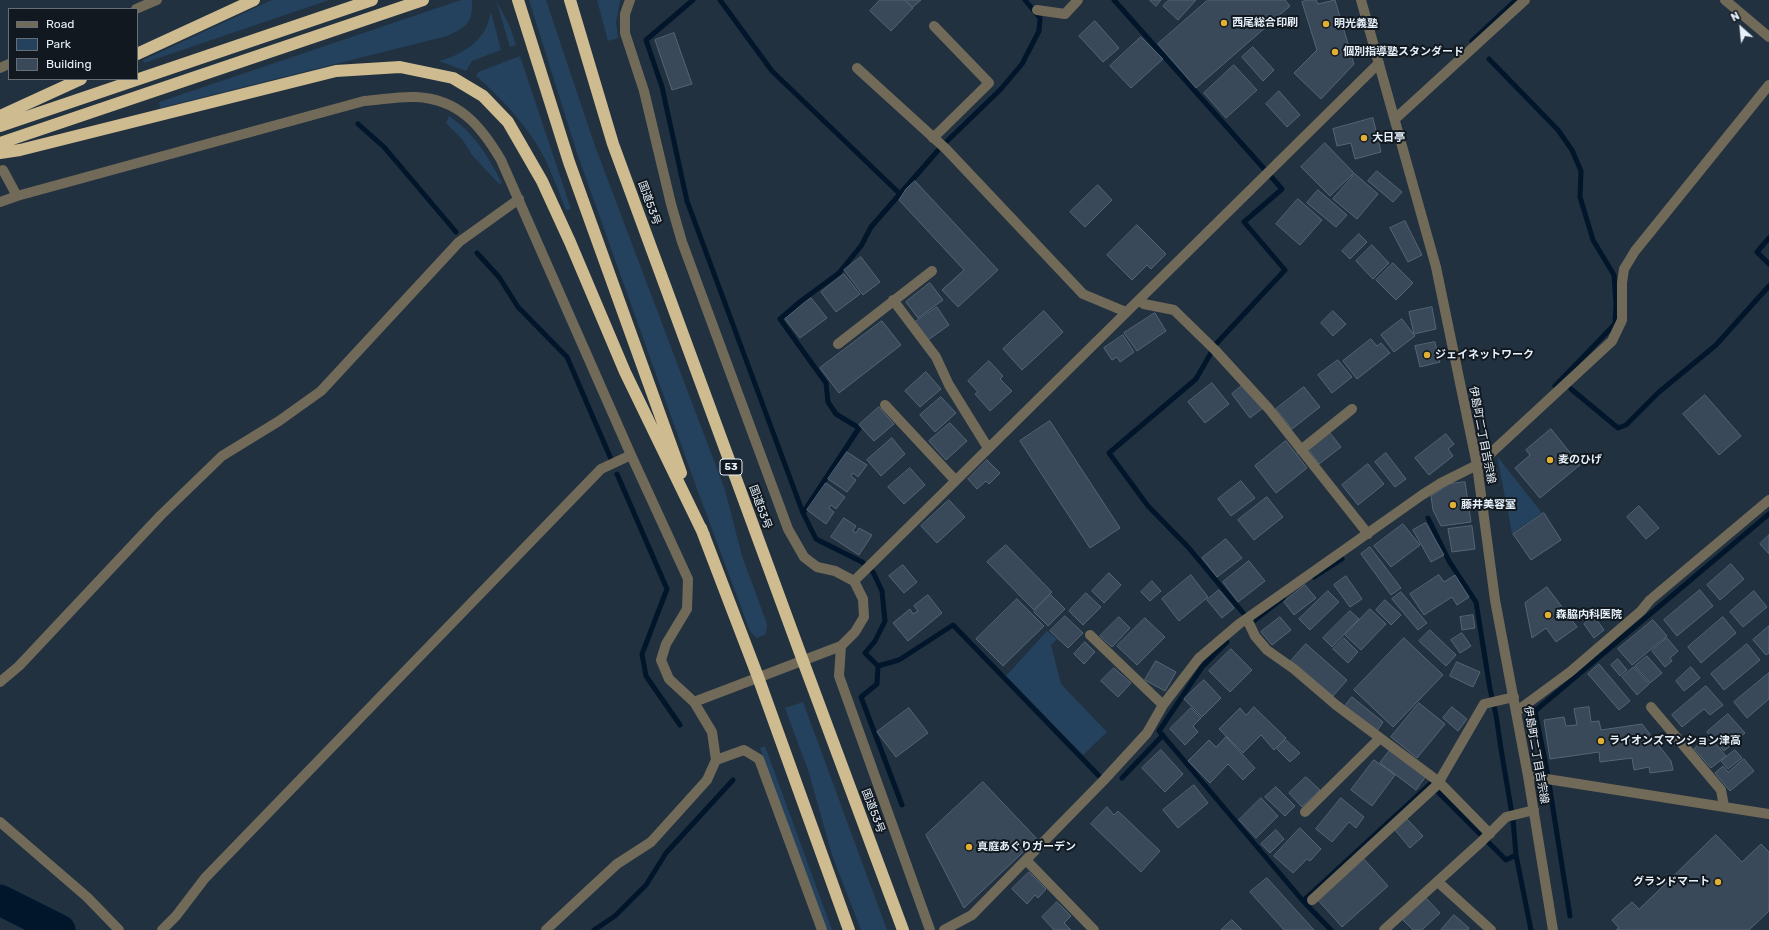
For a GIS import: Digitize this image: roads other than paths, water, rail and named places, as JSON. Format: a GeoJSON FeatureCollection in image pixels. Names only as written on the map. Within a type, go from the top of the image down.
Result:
{"type":"FeatureCollection","features":[{"type":"Feature","properties":{"kind":"highway"},"geometry":{"type":"LineString","coordinates":[[138,54],[254,0]]}},
{"type":"Feature","properties":{"kind":"highway"},"geometry":{"type":"LineString","coordinates":[[138,79],[372,0]]}},
{"type":"Feature","properties":{"kind":"highway"},"geometry":{"type":"LineString","coordinates":[[0,143],[423,0]]}},
{"type":"Feature","properties":{"kind":"highway"},"geometry":{"type":"LineString","coordinates":[[518,0],[569,162],[849,930]]}},
{"type":"Feature","properties":{"kind":"highway","name":"国道53号"},"geometry":{"type":"LineString","coordinates":[[570,0],[613,144],[903,930]]}},
{"type":"Feature","properties":{"kind":"highway"},"geometry":{"type":"LineString","coordinates":[[0,153],[20,150],[336,71],[400,67],[453,78],[483,96],[508,122],[542,181],[570,242],[625,372],[704,535]]}},
{"type":"Feature","properties":{"kind":"highway"},"geometry":{"type":"LineString","coordinates":[[0,116],[80,80]]}},
{"type":"Feature","properties":{"kind":"highway"},"geometry":{"type":"LineString","coordinates":[[0,126],[136,80]]}},
{"type":"Feature","properties":{"kind":"street"},"geometry":{"type":"LineString","coordinates":[[138,8],[157,0]]}},
{"type":"Feature","properties":{"kind":"street"},"geometry":{"type":"LineString","coordinates":[[630,0],[625,14],[625,32],[644,91],[671,204],[682,242],[788,529],[804,557],[817,567],[835,571],[854,581],[863,599],[864,617],[855,632],[841,646],[803,662],[758,677],[694,702]]}},
{"type":"Feature","properties":{"kind":"street"},"geometry":{"type":"LineString","coordinates":[[1037,10],[1066,14],[1078,0]]}},
{"type":"Feature","properties":{"kind":"street","name":"伊島町二丁目吉宗線"},"geometry":{"type":"LineString","coordinates":[[1361,0],[1396,119],[1436,267],[1477,465],[1495,600],[1517,711],[1553,930]]}},
{"type":"Feature","properties":{"kind":"street"},"geometry":{"type":"LineString","coordinates":[[1396,119],[1525,0]]}},
{"type":"Feature","properties":{"kind":"street"},"geometry":{"type":"LineString","coordinates":[[1725,0],[1769,36]]}},
{"type":"Feature","properties":{"kind":"street"},"geometry":{"type":"LineString","coordinates":[[934,26],[989,83],[939,143]]}},
{"type":"Feature","properties":{"kind":"street"},"geometry":{"type":"LineString","coordinates":[[854,581],[1379,63]]}},
{"type":"Feature","properties":{"kind":"street"},"geometry":{"type":"LineString","coordinates":[[857,68],[939,143],[1084,294],[1126,312]]}},
{"type":"Feature","properties":{"kind":"street"},"geometry":{"type":"LineString","coordinates":[[944,930],[972,915],[1103,781],[1147,733],[1163,705],[1199,658],[1247,619],[1441,483],[1477,465],[1552,398],[1612,341],[1622,320],[1622,283],[1624,269],[1635,251],[1769,85]]}},
{"type":"Feature","properties":{"kind":"street"},"geometry":{"type":"LineString","coordinates":[[0,202],[17,196],[364,101],[416,97],[444,103],[468,116],[488,137],[501,160],[519,199],[630,455],[688,579],[687,609],[666,644],[661,660],[670,679],[694,702],[712,732],[716,760],[707,780],[652,842],[617,864],[546,930]]}},
{"type":"Feature","properties":{"kind":"street"},"geometry":{"type":"LineString","coordinates":[[3,170],[17,196]]}},
{"type":"Feature","properties":{"kind":"street"},"geometry":{"type":"LineString","coordinates":[[0,682],[19,666],[161,515],[222,456],[279,421],[321,391],[459,242],[519,199]]}},
{"type":"Feature","properties":{"kind":"street"},"geometry":{"type":"LineString","coordinates":[[838,344],[932,271]]}},
{"type":"Feature","properties":{"kind":"street"},"geometry":{"type":"LineString","coordinates":[[893,300],[936,357],[949,385],[988,448]]}},
{"type":"Feature","properties":{"kind":"street"},"geometry":{"type":"LineString","coordinates":[[1139,300],[1144,304],[1174,310],[1215,350],[1258,398],[1368,534]]}},
{"type":"Feature","properties":{"kind":"street"},"geometry":{"type":"LineString","coordinates":[[885,405],[955,480]]}},
{"type":"Feature","properties":{"kind":"street"},"geometry":{"type":"LineString","coordinates":[[1301,450],[1352,409]]}},
{"type":"Feature","properties":{"kind":"street"},"geometry":{"type":"LineString","coordinates":[[162,930],[176,916],[205,878],[601,469],[630,455]]}},
{"type":"Feature","properties":{"kind":"street"},"geometry":{"type":"LineString","coordinates":[[1517,711],[1576,667],[1641,611],[1650,600],[1769,500]]}},
{"type":"Feature","properties":{"kind":"street"},"geometry":{"type":"LineString","coordinates":[[1247,619],[1255,636],[1267,650],[1294,669],[1336,705],[1380,738],[1436,786],[1486,837]]}},
{"type":"Feature","properties":{"kind":"street"},"geometry":{"type":"LineString","coordinates":[[1090,636],[1163,705]]}},
{"type":"Feature","properties":{"kind":"street"},"geometry":{"type":"LineString","coordinates":[[841,646],[839,676],[930,930]]}},
{"type":"Feature","properties":{"kind":"street"},"geometry":{"type":"LineString","coordinates":[[1312,900],[1436,786],[1484,704],[1514,697]]}},
{"type":"Feature","properties":{"kind":"street"},"geometry":{"type":"LineString","coordinates":[[1651,707],[1721,790],[1724,806]]}},
{"type":"Feature","properties":{"kind":"street"},"geometry":{"type":"LineString","coordinates":[[1305,812],[1380,738]]}},
{"type":"Feature","properties":{"kind":"street"},"geometry":{"type":"LineString","coordinates":[[716,760],[744,750],[759,759],[822,930]]}},
{"type":"Feature","properties":{"kind":"street"},"geometry":{"type":"LineString","coordinates":[[1528,776],[1769,814]]}},
{"type":"Feature","properties":{"kind":"street"},"geometry":{"type":"LineString","coordinates":[[1384,930],[1438,882],[1506,816],[1534,810]]}},
{"type":"Feature","properties":{"kind":"street"},"geometry":{"type":"LineString","coordinates":[[0,822],[87,897],[119,930]]}},
{"type":"Feature","properties":{"kind":"street"},"geometry":{"type":"LineString","coordinates":[[1026,860],[1094,930]]}},
{"type":"Feature","properties":{"kind":"street"},"geometry":{"type":"LineString","coordinates":[[1438,882],[1491,930]]}},
{"type":"Feature","properties":{"kind":"waterway"},"geometry":{"type":"LineString","coordinates":[[693,0],[646,40],[662,87],[687,201],[803,513]]}},
{"type":"Feature","properties":{"kind":"waterway"},"geometry":{"type":"LineString","coordinates":[[720,0],[772,71],[900,194]]}},
{"type":"Feature","properties":{"kind":"waterway"},"geometry":{"type":"LineString","coordinates":[[902,805],[861,697],[877,684],[878,666],[865,653],[875,641],[885,621],[882,591],[873,572],[862,562],[816,539],[803,513],[859,428],[836,414],[828,402],[826,383],[780,319],[801,301],[839,273],[861,246],[871,227],[941,147],[1000,90],[1022,64],[1039,31],[1040,18],[1025,0]]}},
{"type":"Feature","properties":{"kind":"waterway"},"geometry":{"type":"LineString","coordinates":[[1114,0],[1282,189],[1244,222],[1285,270],[1215,345]]}},
{"type":"Feature","properties":{"kind":"waterway"},"geometry":{"type":"LineString","coordinates":[[1473,42],[1472,41],[1516,0]]}},
{"type":"Feature","properties":{"kind":"waterway"},"geometry":{"type":"LineString","coordinates":[[1489,59],[1558,130],[1572,150],[1581,171],[1580,197],[1593,240],[1614,275],[1616,304],[1615,324],[1555,386]]}},
{"type":"Feature","properties":{"kind":"waterway"},"geometry":{"type":"LineString","coordinates":[[358,124],[384,147],[456,232]]}},
{"type":"Feature","properties":{"kind":"waterway"},"geometry":{"type":"LineString","coordinates":[[1769,238],[1757,252],[1769,264]]}},
{"type":"Feature","properties":{"kind":"waterway"},"geometry":{"type":"LineString","coordinates":[[477,253],[499,277],[518,307],[567,357],[611,459]]}},
{"type":"Feature","properties":{"kind":"waterway"},"geometry":{"type":"LineString","coordinates":[[1571,389],[1618,428],[1626,425],[1659,392],[1716,345],[1769,286]]}},
{"type":"Feature","properties":{"kind":"waterway"},"geometry":{"type":"LineString","coordinates":[[1212,351],[1196,379],[1109,453],[1148,506],[1188,547],[1244,614]]}},
{"type":"Feature","properties":{"kind":"waterway"},"geometry":{"type":"LineString","coordinates":[[617,474],[667,589],[642,654],[646,676],[680,725]]}},
{"type":"Feature","properties":{"kind":"waterway"},"geometry":{"type":"LineString","coordinates":[[1570,916],[1547,771],[1535,711],[1769,514]]}},
{"type":"Feature","properties":{"kind":"waterway"},"geometry":{"type":"LineString","coordinates":[[1428,518],[1449,561],[1476,602],[1513,820],[1516,855],[1531,930]]}},
{"type":"Feature","properties":{"kind":"waterway"},"geometry":{"type":"LineString","coordinates":[[1314,577],[1342,559]]}},
{"type":"Feature","properties":{"kind":"waterway"},"geometry":{"type":"LineString","coordinates":[[1251,623],[1283,598]]}},
{"type":"Feature","properties":{"kind":"waterway"},"geometry":{"type":"LineString","coordinates":[[878,666],[899,660],[953,625],[1101,778]]}},
{"type":"Feature","properties":{"kind":"waterway"},"geometry":{"type":"LineString","coordinates":[[1227,642],[1202,667],[1159,731],[1303,901],[1331,930]]}},
{"type":"Feature","properties":{"kind":"waterway"},"geometry":{"type":"LineString","coordinates":[[1122,778],[1163,735]]}},
{"type":"Feature","properties":{"kind":"waterway"},"geometry":{"type":"LineString","coordinates":[[594,930],[615,916],[646,885],[666,853],[733,780]]}},
{"type":"Feature","properties":{"kind":"waterway"},"geometry":{"type":"LineString","coordinates":[[1303,901],[1430,784],[1506,860],[1516,855]]}},
{"type":"Feature","properties":{"kind":"waterway"},"geometry":{"type":"LineString","coordinates":[[0,900],[60,930]]}},
{"type":"Feature","properties":{"kind":"place","name":"西尾総合印刷"},"geometry":{"type":"Point","coordinates":[1224,23]}},
{"type":"Feature","properties":{"kind":"place","name":"明光義塾"},"geometry":{"type":"Point","coordinates":[1326,24]}},
{"type":"Feature","properties":{"kind":"place","name":"個別指導塾スタンダード"},"geometry":{"type":"Point","coordinates":[1335,52]}},
{"type":"Feature","properties":{"kind":"place","name":"大日亭"},"geometry":{"type":"Point","coordinates":[1364,138]}},
{"type":"Feature","properties":{"kind":"place","name":"ジェイネットワーク"},"geometry":{"type":"Point","coordinates":[1427,355]}},
{"type":"Feature","properties":{"kind":"place","name":"麦のひげ"},"geometry":{"type":"Point","coordinates":[1550,460]}},
{"type":"Feature","properties":{"kind":"place","name":"藤井美容室"},"geometry":{"type":"Point","coordinates":[1453,505]}},
{"type":"Feature","properties":{"kind":"place","name":"森脇内科医院"},"geometry":{"type":"Point","coordinates":[1548,615]}},
{"type":"Feature","properties":{"kind":"place","name":"ライオンズマンション津高"},"geometry":{"type":"Point","coordinates":[1601,741]}},
{"type":"Feature","properties":{"kind":"place","name":"真庭あぐりガーデン"},"geometry":{"type":"Point","coordinates":[969,847]}},
{"type":"Feature","properties":{"kind":"place","name":"グランドマート"},"geometry":{"type":"Point","coordinates":[1718,882]}}]}
